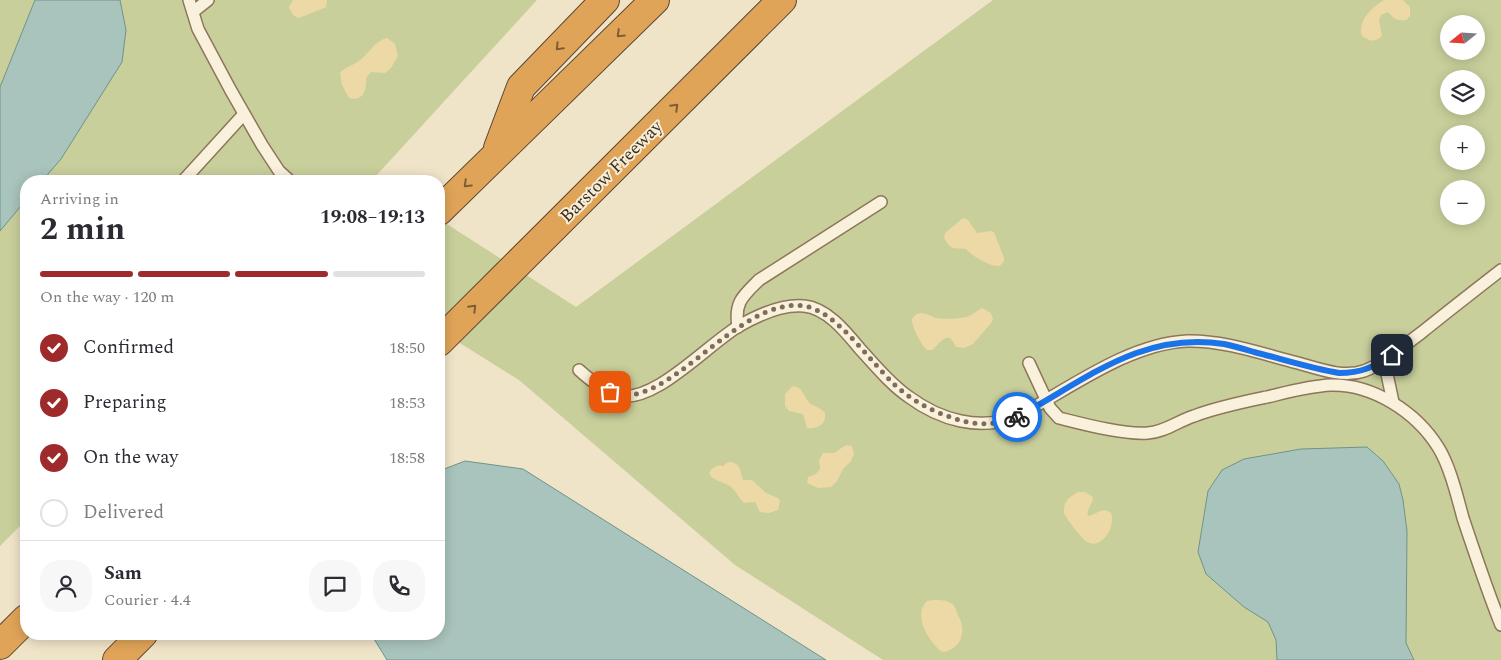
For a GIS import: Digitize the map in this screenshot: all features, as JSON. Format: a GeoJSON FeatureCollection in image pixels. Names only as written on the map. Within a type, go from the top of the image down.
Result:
{"type":"FeatureCollection","features":[{"type":"Feature","properties":{"kind":"highway"},"geometry":{"type":"LineString","coordinates":[[494,156],[521,87],[606,0]]}},
{"type":"Feature","properties":{"kind":"highway"},"geometry":{"type":"LineString","coordinates":[[445,205],[655,0]]}},
{"type":"Feature","properties":{"kind":"highway","name":"Barstow Freeway"},"geometry":{"type":"LineString","coordinates":[[445,336],[782,0]]}},
{"type":"Feature","properties":{"kind":"highway"},"geometry":{"type":"LineString","coordinates":[[0,645],[20,625]]}},
{"type":"Feature","properties":{"kind":"highway"},"geometry":{"type":"LineString","coordinates":[[117,660],[138,640]]}},
{"type":"Feature","properties":{"kind":"lane"},"geometry":{"type":"LineString","coordinates":[[189,0],[198,29],[244,114],[275,165],[284,175]]}},
{"type":"Feature","properties":{"kind":"lane"},"geometry":{"type":"LineString","coordinates":[[193,12],[208,0]]}},
{"type":"Feature","properties":{"kind":"lane"},"geometry":{"type":"LineString","coordinates":[[188,175],[244,114]]}},
{"type":"Feature","properties":{"kind":"lane"},"geometry":{"type":"LineString","coordinates":[[738,327],[736,314],[738,306],[744,294],[760,280],[881,202]]}},
{"type":"Feature","properties":{"kind":"lane"},"geometry":{"type":"LineString","coordinates":[[579,370],[599,387],[618,396],[637,395],[648,392],[688,366],[738,327],[768,312],[805,306],[825,314],[845,331],[909,398],[935,412],[959,421],[984,424],[1000,423],[1016,417],[1122,358],[1152,347],[1171,343],[1188,341],[1225,344],[1339,373],[1364,371],[1384,360],[1501,270]]}},
{"type":"Feature","properties":{"kind":"lane"},"geometry":{"type":"LineString","coordinates":[[1384,360],[1393,402]]}},
{"type":"Feature","properties":{"kind":"lane"},"geometry":{"type":"LineString","coordinates":[[1029,363],[1046,401],[1059,418],[1136,433],[1164,430],[1192,416],[1227,406],[1313,387],[1332,385],[1355,389],[1380,395],[1393,402],[1426,430],[1439,448],[1450,474],[1501,625]]}},
{"type":"Feature","properties":{"kind":"green space"},"geometry":{"type":"Polygon","coordinates":[[[0,0],[537,0],[377,175],[20,175],[20,526],[0,546],[0,0]]]}},
{"type":"Feature","properties":{"kind":"green space"},"geometry":{"type":"Polygon","coordinates":[[[993,0],[1501,0],[1501,660],[883,660],[735,565],[519,380],[445,334],[445,223],[576,307],[993,0]]]}},
{"type":"Feature","properties":{"kind":"sand"},"geometry":{"type":"Polygon","coordinates":[[[293,0],[327,0],[326,7],[298,18],[293,15],[289,7],[293,0]]]}},
{"type":"Feature","properties":{"kind":"sand"},"geometry":{"type":"Polygon","coordinates":[[[1384,0],[1403,0],[1410,7],[1410,16],[1406,20],[1398,20],[1388,12],[1381,15],[1379,20],[1382,36],[1374,40],[1367,39],[1362,36],[1361,30],[1364,20],[1375,6],[1384,0]]]}},
{"type":"Feature","properties":{"kind":"sand"},"geometry":{"type":"Polygon","coordinates":[[[387,38],[395,44],[398,56],[391,68],[385,73],[371,72],[366,78],[365,91],[361,97],[349,98],[342,85],[340,73],[360,60],[375,44],[387,38]]]}},
{"type":"Feature","properties":{"kind":"sand"},"geometry":{"type":"Polygon","coordinates":[[[963,218],[968,220],[977,233],[994,232],[1004,258],[1000,266],[986,263],[966,249],[953,248],[946,242],[944,238],[945,233],[963,218]]]}},
{"type":"Feature","properties":{"kind":"sand"},"geometry":{"type":"Polygon","coordinates":[[[982,308],[991,313],[992,322],[973,344],[964,348],[956,347],[952,340],[946,338],[932,350],[927,350],[917,336],[912,322],[912,319],[920,313],[936,318],[963,318],[982,308]]]}},
{"type":"Feature","properties":{"kind":"sand"},"geometry":{"type":"Polygon","coordinates":[[[793,386],[802,391],[808,402],[825,413],[823,423],[818,427],[807,428],[803,414],[789,411],[785,406],[785,394],[793,386]]]}},
{"type":"Feature","properties":{"kind":"sand"},"geometry":{"type":"Polygon","coordinates":[[[846,445],[852,446],[854,454],[851,461],[831,487],[818,488],[807,483],[808,477],[816,474],[820,469],[819,460],[823,453],[834,453],[846,445]]]}},
{"type":"Feature","properties":{"kind":"sand"},"geometry":{"type":"Polygon","coordinates":[[[728,462],[737,465],[743,480],[752,480],[766,493],[778,498],[780,501],[778,510],[769,513],[760,512],[755,502],[744,503],[730,486],[711,476],[709,473],[713,468],[723,466],[728,462]]]}},
{"type":"Feature","properties":{"kind":"sand"},"geometry":{"type":"Polygon","coordinates":[[[1078,492],[1085,492],[1093,497],[1088,516],[1105,510],[1111,513],[1110,530],[1097,543],[1086,541],[1064,513],[1064,506],[1067,500],[1078,492]]]}},
{"type":"Feature","properties":{"kind":"sand"},"geometry":{"type":"Polygon","coordinates":[[[933,600],[953,604],[961,622],[962,636],[955,647],[947,651],[942,652],[932,642],[922,621],[921,613],[923,607],[927,601],[933,600]]]}},
{"type":"Feature","properties":{"kind":"water"},"geometry":{"type":"Polygon","coordinates":[[[35,0],[120,0],[126,30],[122,62],[61,159],[47,175],[20,175],[20,207],[0,231],[0,87],[35,0]]]}},
{"type":"Feature","properties":{"kind":"water"},"geometry":{"type":"Polygon","coordinates":[[[1367,447],[1383,461],[1399,484],[1403,500],[1407,531],[1406,643],[1414,660],[1277,660],[1276,640],[1268,622],[1244,607],[1206,574],[1198,552],[1208,491],[1222,470],[1244,459],[1301,449],[1367,447]]]}},
{"type":"Feature","properties":{"kind":"water"},"geometry":{"type":"Polygon","coordinates":[[[465,461],[523,469],[826,660],[387,660],[375,640],[445,640],[445,469],[465,461]]]}},
{"type":"Feature","properties":{"kind":"way so far"},"geometry":{"type":"LineString","coordinates":[[610,392],[618,396],[637,395],[648,392],[688,366],[738,327],[768,312],[805,306],[825,314],[845,331],[872,362],[909,398],[935,412],[959,421],[984,424],[1000,423],[1017,417]]}},
{"type":"Feature","properties":{"kind":"route"},"geometry":{"type":"LineString","coordinates":[[1017,417],[1122,358],[1152,347],[1171,343],[1188,341],[1225,344],[1339,373],[1364,371],[1392,355]]}}]}
